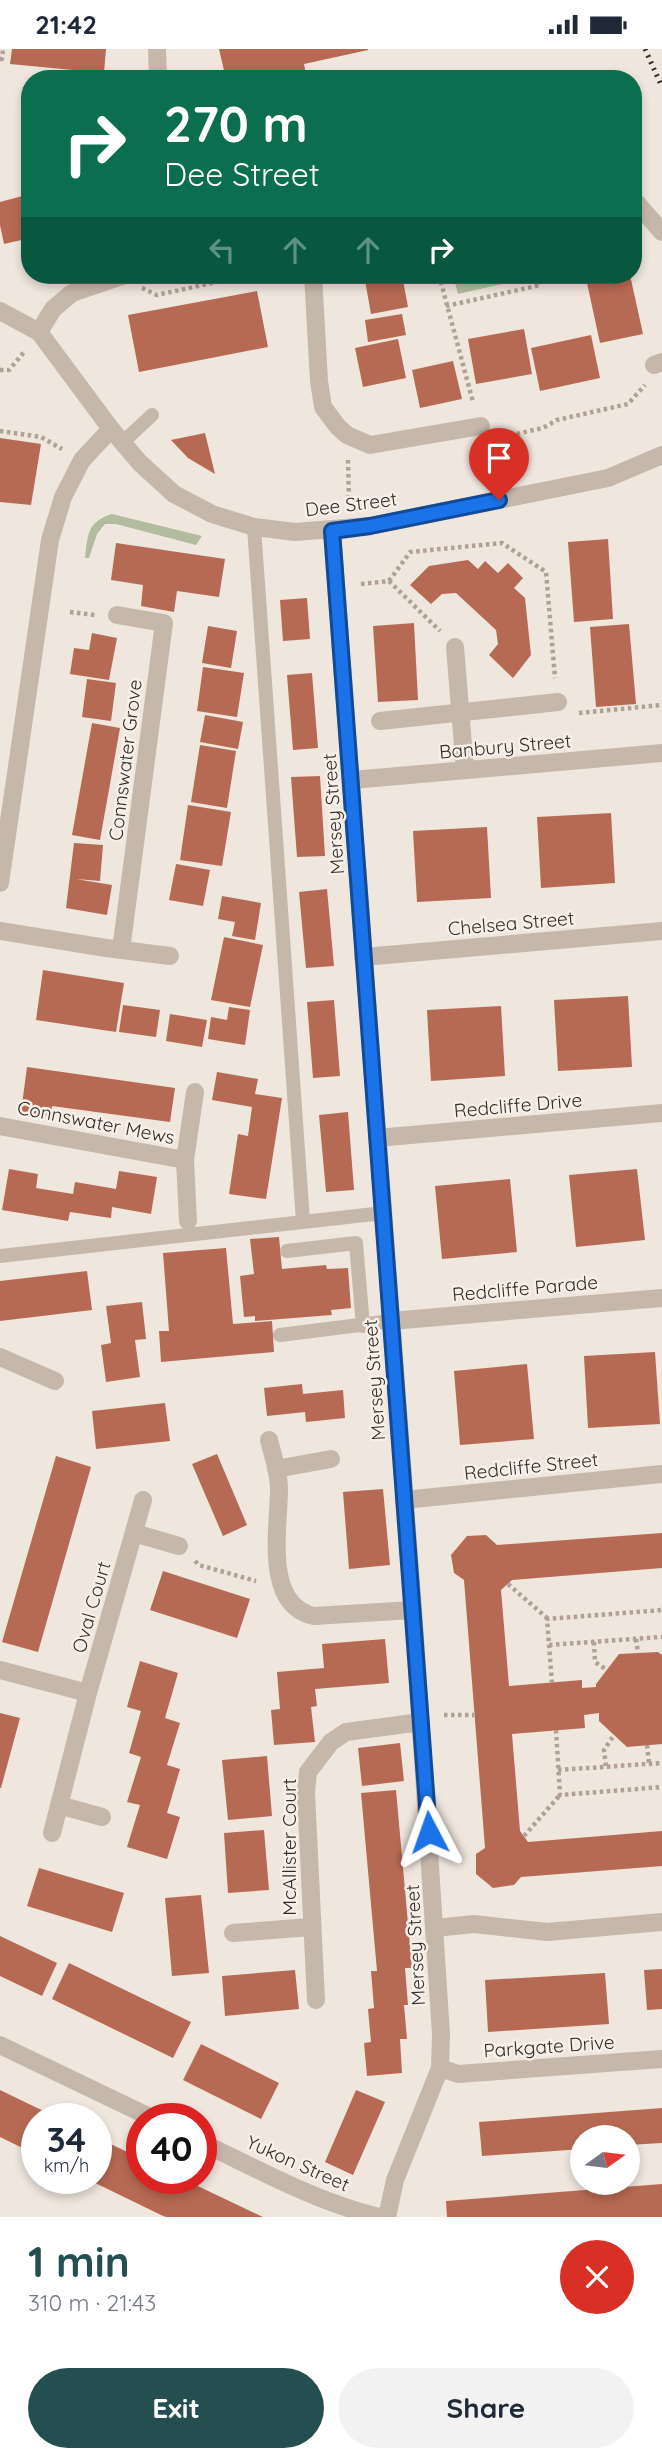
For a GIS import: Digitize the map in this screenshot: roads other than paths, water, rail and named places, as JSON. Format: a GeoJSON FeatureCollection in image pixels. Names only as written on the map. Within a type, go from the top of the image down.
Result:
{"type":"FeatureCollection","features":[{"type":"Feature","properties":{"kind":"street"},"geometry":{"type":"LineString","coordinates":[[157,49],[158,70]]}},
{"type":"Feature","properties":{"kind":"street"},"geometry":{"type":"LineString","coordinates":[[642,209],[662,232]]}},
{"type":"Feature","properties":{"kind":"street"},"geometry":{"type":"LineString","coordinates":[[39,333],[53,309],[72,293],[99,284]]}},
{"type":"Feature","properties":{"kind":"street"},"geometry":{"type":"LineString","coordinates":[[314,284],[323,408],[347,435],[370,445],[481,426]]}},
{"type":"Feature","properties":{"kind":"street","name":"Dee Street"},"geometry":{"type":"LineString","coordinates":[[0,311],[39,333],[117,435],[141,463],[174,494],[212,513],[254,527],[295,532],[370,526],[608,478],[662,455]]}},
{"type":"Feature","properties":{"kind":"street"},"geometry":{"type":"LineString","coordinates":[[0,883],[50,540],[63,497],[82,460],[117,435]]}},
{"type":"Feature","properties":{"kind":"street","name":"Mersey Street"},"geometry":{"type":"LineString","coordinates":[[332,531],[413,1610],[441,2034],[440,2068],[395,2180],[387,2217]]}},
{"type":"Feature","properties":{"kind":"street","name":"Connswater Grove"},"geometry":{"type":"LineString","coordinates":[[117,615],[164,623],[121,950]]}},
{"type":"Feature","properties":{"kind":"street"},"geometry":{"type":"LineString","coordinates":[[455,646],[466,770]]}},
{"type":"Feature","properties":{"kind":"street"},"geometry":{"type":"LineString","coordinates":[[380,721],[558,702]]}},
{"type":"Feature","properties":{"kind":"street","name":"Banbury Street"},"geometry":{"type":"LineString","coordinates":[[352,781],[662,753]]}},
{"type":"Feature","properties":{"kind":"street"},"geometry":{"type":"LineString","coordinates":[[0,931],[170,956]]}},
{"type":"Feature","properties":{"kind":"street","name":"Chelsea Street"},"geometry":{"type":"LineString","coordinates":[[363,957],[662,931]]}},
{"type":"Feature","properties":{"kind":"street","name":"Connswater Mews"},"geometry":{"type":"LineString","coordinates":[[188,1227],[185,1160],[195,1091]]}},
{"type":"Feature","properties":{"kind":"street","name":"Redcliffe Drive"},"geometry":{"type":"LineString","coordinates":[[377,1138],[662,1113]]}},
{"type":"Feature","properties":{"kind":"street","name":"Connswater Mews"},"geometry":{"type":"LineString","coordinates":[[0,1126],[185,1160]]}},
{"type":"Feature","properties":{"kind":"street","name":"Redcliffe Parade"},"geometry":{"type":"LineString","coordinates":[[391,1321],[662,1298]]}},
{"type":"Feature","properties":{"kind":"street"},"geometry":{"type":"LineString","coordinates":[[0,1357],[55,1381]]}},
{"type":"Feature","properties":{"kind":"street"},"geometry":{"type":"LineString","coordinates":[[270,1440],[279,1489],[276,1533],[281,1587],[292,1605],[302,1613],[314,1616],[413,1610]]}},
{"type":"Feature","properties":{"kind":"street"},"geometry":{"type":"LineString","coordinates":[[276,1469],[331,1459]]}},
{"type":"Feature","properties":{"kind":"street","name":"Redcliffe Street"},"geometry":{"type":"LineString","coordinates":[[404,1500],[662,1474]]}},
{"type":"Feature","properties":{"kind":"street","name":"Oval Court"},"geometry":{"type":"LineString","coordinates":[[52,1833],[88,1693],[144,1500]]}},
{"type":"Feature","properties":{"kind":"street"},"geometry":{"type":"LineString","coordinates":[[134,1533],[179,1546]]}},
{"type":"Feature","properties":{"kind":"street"},"geometry":{"type":"LineString","coordinates":[[0,1670],[88,1693]]}},
{"type":"Feature","properties":{"kind":"street","name":"McAllister Court"},"geometry":{"type":"LineString","coordinates":[[316,2000],[306,1793],[308,1772],[331,1742],[346,1732],[421,1722]]}},
{"type":"Feature","properties":{"kind":"street"},"geometry":{"type":"LineString","coordinates":[[59,1805],[102,1817]]}},
{"type":"Feature","properties":{"kind":"street"},"geometry":{"type":"LineString","coordinates":[[435,1929],[474,1924],[547,1932],[662,1922]]}},
{"type":"Feature","properties":{"kind":"street","name":"McAllister Court"},"geometry":{"type":"LineString","coordinates":[[233,1934],[311,1927]]}},
{"type":"Feature","properties":{"kind":"street"},"geometry":{"type":"LineString","coordinates":[[0,2045],[126,2105]]}},
{"type":"Feature","properties":{"kind":"street","name":"Parkgate Drive"},"geometry":{"type":"LineString","coordinates":[[440,2068],[458,2074],[662,2059]]}},
{"type":"Feature","properties":{"kind":"street","name":"Yukon Street"},"geometry":{"type":"LineString","coordinates":[[217,2150],[296,2188],[350,2210],[379,2217]]}},
{"type":"Feature","properties":{"kind":"lane"},"geometry":{"type":"LineString","coordinates":[[117,435],[152,415]]}},
{"type":"Feature","properties":{"kind":"lane"},"geometry":{"type":"LineString","coordinates":[[254,527],[303,1221]]}},
{"type":"Feature","properties":{"kind":"lane"},"geometry":{"type":"LineString","coordinates":[[0,1256],[188,1227],[303,1221],[383,1213]]}},
{"type":"Feature","properties":{"kind":"lane"},"geometry":{"type":"LineString","coordinates":[[286,1251],[356,1243],[363,1326]]}},
{"type":"Feature","properties":{"kind":"lane"},"geometry":{"type":"LineString","coordinates":[[280,1335],[391,1321]]}},
{"type":"Feature","properties":{"kind":"railway"},"geometry":{"type":"LineString","coordinates":[[645,49],[662,87]]}}]}
